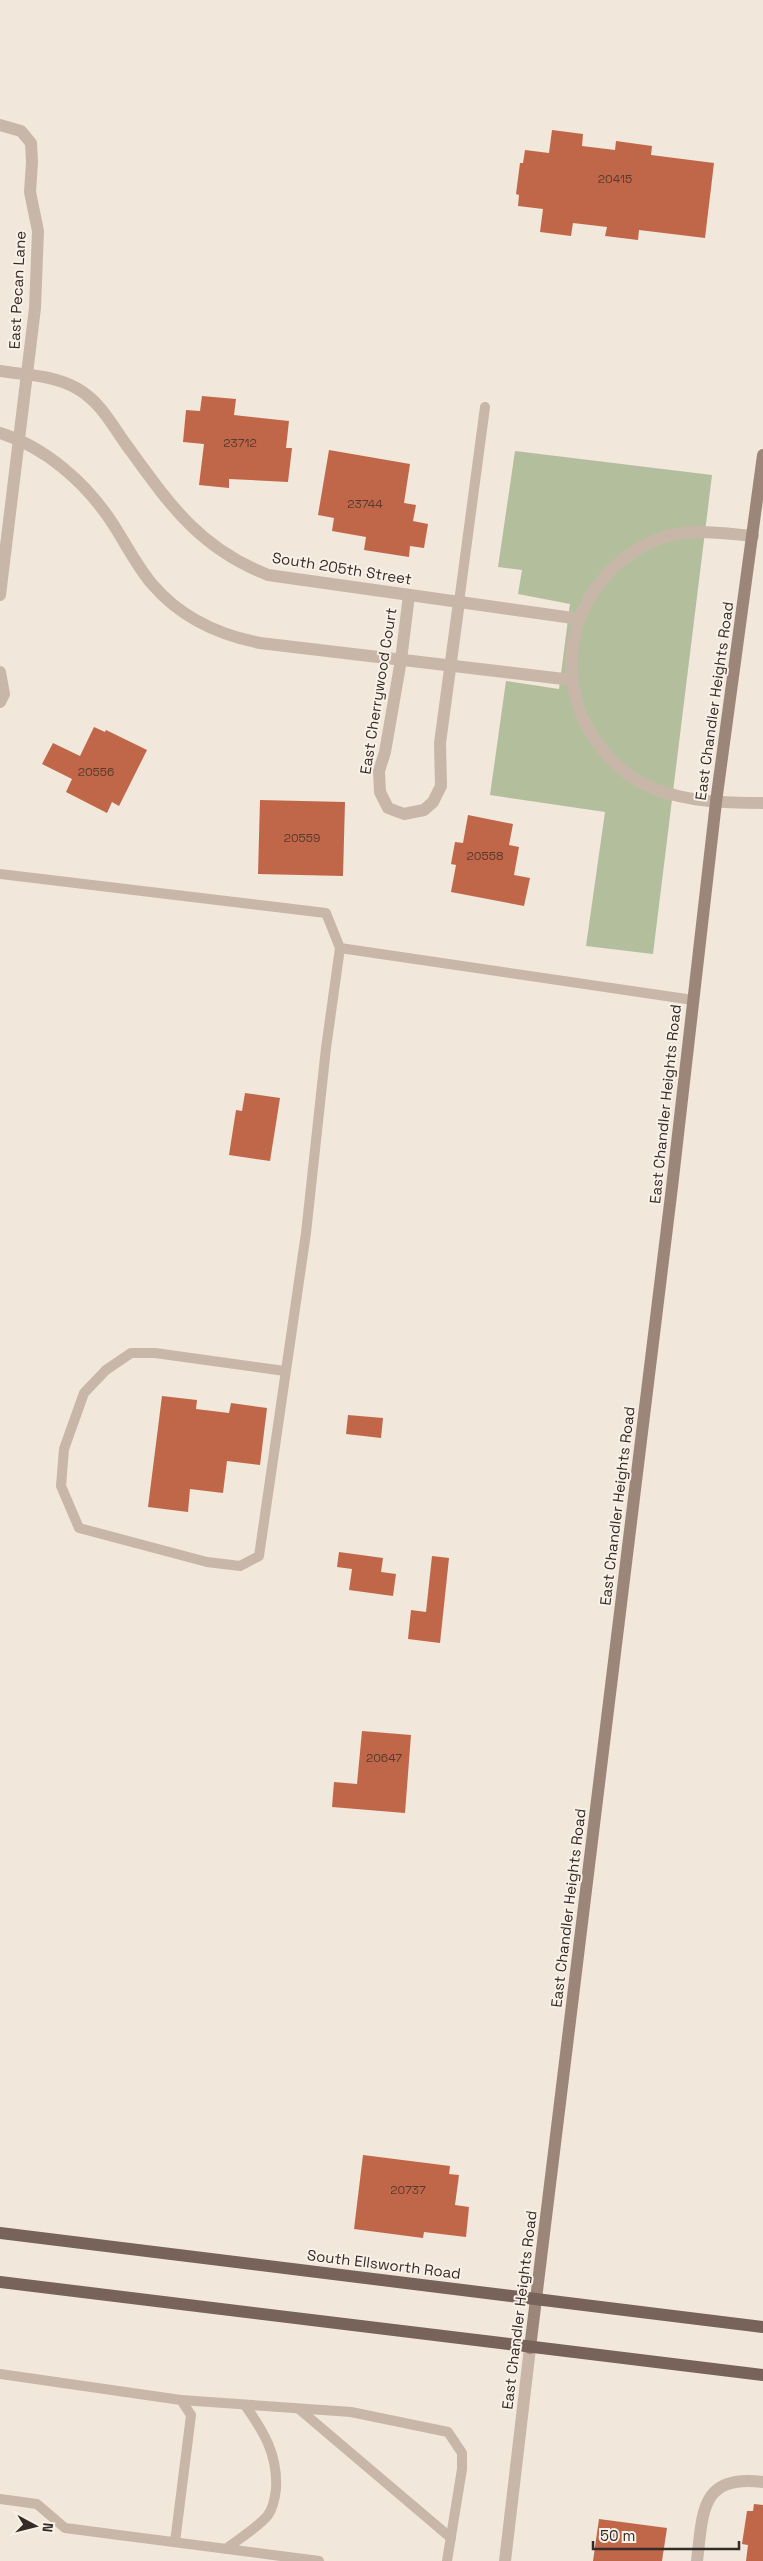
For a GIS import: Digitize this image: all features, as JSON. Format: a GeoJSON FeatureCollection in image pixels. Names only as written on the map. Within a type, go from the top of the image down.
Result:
{"type":"FeatureCollection","features":[{"type":"Feature","properties":{"kind":"main road","name":"East Chandler Heights Road"},"geometry":{"type":"LineString","coordinates":[[530,2348],[671,1197],[716,802],[763,455]]}},
{"type":"Feature","properties":{"kind":"main road","name":"South Ellsworth Road"},"geometry":{"type":"LineString","coordinates":[[0,2233],[763,2327]]}},
{"type":"Feature","properties":{"kind":"main road"},"geometry":{"type":"LineString","coordinates":[[0,2282],[763,2375]]}},
{"type":"Feature","properties":{"kind":"street","name":"East Pecan Lane"},"geometry":{"type":"LineString","coordinates":[[0,125],[21,131],[31,143],[30,192],[38,231],[35,308],[0,595]]}},
{"type":"Feature","properties":{"kind":"street","name":"South 205th Street"},"geometry":{"type":"LineString","coordinates":[[0,371],[60,381],[78,389],[93,400],[110,418],[176,511],[198,534],[231,558],[268,575],[580,619]]}},
{"type":"Feature","properties":{"kind":"street"},"geometry":{"type":"LineString","coordinates":[[0,433],[19,439],[77,480],[110,519],[152,584],[172,603],[206,626],[236,638],[260,643],[572,680]]}},
{"type":"Feature","properties":{"kind":"street"},"geometry":{"type":"LineString","coordinates":[[753,536],[697,531],[657,539],[621,560],[592,592],[580,619],[570,664],[580,714],[608,757],[630,776],[654,788],[716,802],[763,803]]}},
{"type":"Feature","properties":{"kind":"street","name":"East Cherrywood Court"},"geometry":{"type":"LineString","coordinates":[[409,595],[401,660],[385,752],[379,771],[380,792],[388,808],[404,814],[424,810],[433,802],[441,786],[440,742],[459,602]]}},
{"type":"Feature","properties":{"kind":"street"},"geometry":{"type":"LineString","coordinates":[[0,672],[4,694],[0,702]]}},
{"type":"Feature","properties":{"kind":"street","name":"East Chandler Heights Road"},"geometry":{"type":"LineString","coordinates":[[505,2561],[530,2348]]}},
{"type":"Feature","properties":{"kind":"street"},"geometry":{"type":"LineString","coordinates":[[697,2561],[705,2506],[711,2495],[720,2487],[738,2481],[763,2482]]}},
{"type":"Feature","properties":{"kind":"lane"},"geometry":{"type":"LineString","coordinates":[[459,602],[485,407]]}},
{"type":"Feature","properties":{"kind":"lane"},"geometry":{"type":"LineString","coordinates":[[0,874],[326,913],[340,948],[326,1048],[306,1233],[259,1556],[240,1566],[206,1562],[79,1528],[61,1486],[64,1449],[84,1394],[106,1370],[131,1353],[155,1353],[285,1371]]}},
{"type":"Feature","properties":{"kind":"lane"},"geometry":{"type":"LineString","coordinates":[[340,948],[692,1000]]}},
{"type":"Feature","properties":{"kind":"lane"},"geometry":{"type":"LineString","coordinates":[[0,2374],[182,2400],[351,2412],[448,2432],[462,2453],[462,2469],[447,2561]]}},
{"type":"Feature","properties":{"kind":"lane"},"geometry":{"type":"LineString","coordinates":[[175,2542],[191,2415],[182,2400]]}},
{"type":"Feature","properties":{"kind":"lane"},"geometry":{"type":"LineString","coordinates":[[226,2549],[268,2516],[275,2498],[277,2472],[273,2451],[262,2430],[245,2405]]}},
{"type":"Feature","properties":{"kind":"lane"},"geometry":{"type":"LineString","coordinates":[[299,2408],[451,2538]]}},
{"type":"Feature","properties":{"kind":"lane"},"geometry":{"type":"LineString","coordinates":[[0,2499],[37,2504],[65,2528],[319,2561]]}},
{"type":"Feature","properties":{"kind":"green space"},"geometry":{"type":"Polygon","coordinates":[[[515,451],[712,475],[653,954],[586,946],[605,812],[490,795],[506,681],[559,689],[570,604],[518,594],[522,570],[498,567],[515,451]]]}},
{"type":"Feature","properties":{"kind":"building"},"geometry":{"type":"Polygon","coordinates":[[[552,130],[583,134],[582,146],[615,150],[616,141],[652,146],[651,155],[714,163],[705,238],[639,230],[638,240],[605,236],[607,227],[573,223],[571,236],[540,232],[543,209],[518,206],[519,195],[516,194],[520,163],[523,163],[525,150],[549,153],[552,130]]]}},
{"type":"Feature","properties":{"kind":"building"},"geometry":{"type":"Polygon","coordinates":[[[202,396],[236,399],[234,415],[289,421],[286,448],[292,448],[288,482],[229,479],[229,488],[199,485],[204,444],[183,442],[186,410],[200,411],[202,396]]]}},
{"type":"Feature","properties":{"kind":"building"},"geometry":{"type":"Polygon","coordinates":[[[329,450],[410,464],[404,503],[416,505],[413,521],[428,524],[424,548],[410,546],[409,557],[364,550],[366,537],[332,531],[334,518],[318,515],[329,450]]]}},
{"type":"Feature","properties":{"kind":"building"},"geometry":{"type":"Polygon","coordinates":[[[94,727],[105,732],[106,730],[147,750],[119,806],[112,802],[107,813],[66,792],[72,779],[42,764],[53,743],[80,756],[94,727]]]}},
{"type":"Feature","properties":{"kind":"building"},"geometry":{"type":"Polygon","coordinates":[[[260,800],[345,802],[343,876],[258,874],[260,800]]]}},
{"type":"Feature","properties":{"kind":"building"},"geometry":{"type":"Polygon","coordinates":[[[468,815],[513,824],[509,845],[519,847],[514,875],[530,878],[524,906],[451,892],[456,865],[451,864],[455,842],[463,843],[468,815]]]}},
{"type":"Feature","properties":{"kind":"building"},"geometry":{"type":"Polygon","coordinates":[[[245,1093],[280,1098],[270,1161],[229,1155],[236,1110],[242,1111],[245,1093]]]}},
{"type":"Feature","properties":{"kind":"building"},"geometry":{"type":"Polygon","coordinates":[[[162,1396],[197,1400],[196,1409],[229,1413],[231,1403],[267,1408],[260,1465],[227,1461],[223,1493],[190,1489],[188,1512],[148,1507],[162,1396]]]}},
{"type":"Feature","properties":{"kind":"building"},"geometry":{"type":"Polygon","coordinates":[[[348,1415],[383,1418],[381,1438],[346,1434],[348,1415]]]}},
{"type":"Feature","properties":{"kind":"building"},"geometry":{"type":"Polygon","coordinates":[[[339,1552],[383,1558],[381,1572],[396,1574],[393,1596],[349,1590],[352,1569],[337,1567],[339,1552]]]}},
{"type":"Feature","properties":{"kind":"building"},"geometry":{"type":"Polygon","coordinates":[[[432,1556],[449,1558],[440,1643],[408,1639],[411,1610],[426,1612],[432,1556]]]}},
{"type":"Feature","properties":{"kind":"building"},"geometry":{"type":"Polygon","coordinates":[[[362,1731],[411,1735],[405,1813],[332,1807],[334,1782],[357,1784],[362,1731]]]}},
{"type":"Feature","properties":{"kind":"building"},"geometry":{"type":"Polygon","coordinates":[[[363,2155],[450,2166],[449,2174],[459,2175],[455,2205],[469,2207],[466,2237],[424,2232],[423,2238],[354,2229],[363,2155]]]}},
{"type":"Feature","properties":{"kind":"building"},"geometry":{"type":"Polygon","coordinates":[[[754,2504],[763,2505],[763,2561],[746,2561],[748,2545],[742,2544],[747,2511],[753,2511],[754,2504]]]}},
{"type":"Feature","properties":{"kind":"building"},"geometry":{"type":"Polygon","coordinates":[[[599,2519],[667,2528],[662,2561],[593,2561],[599,2519]]]}}]}
